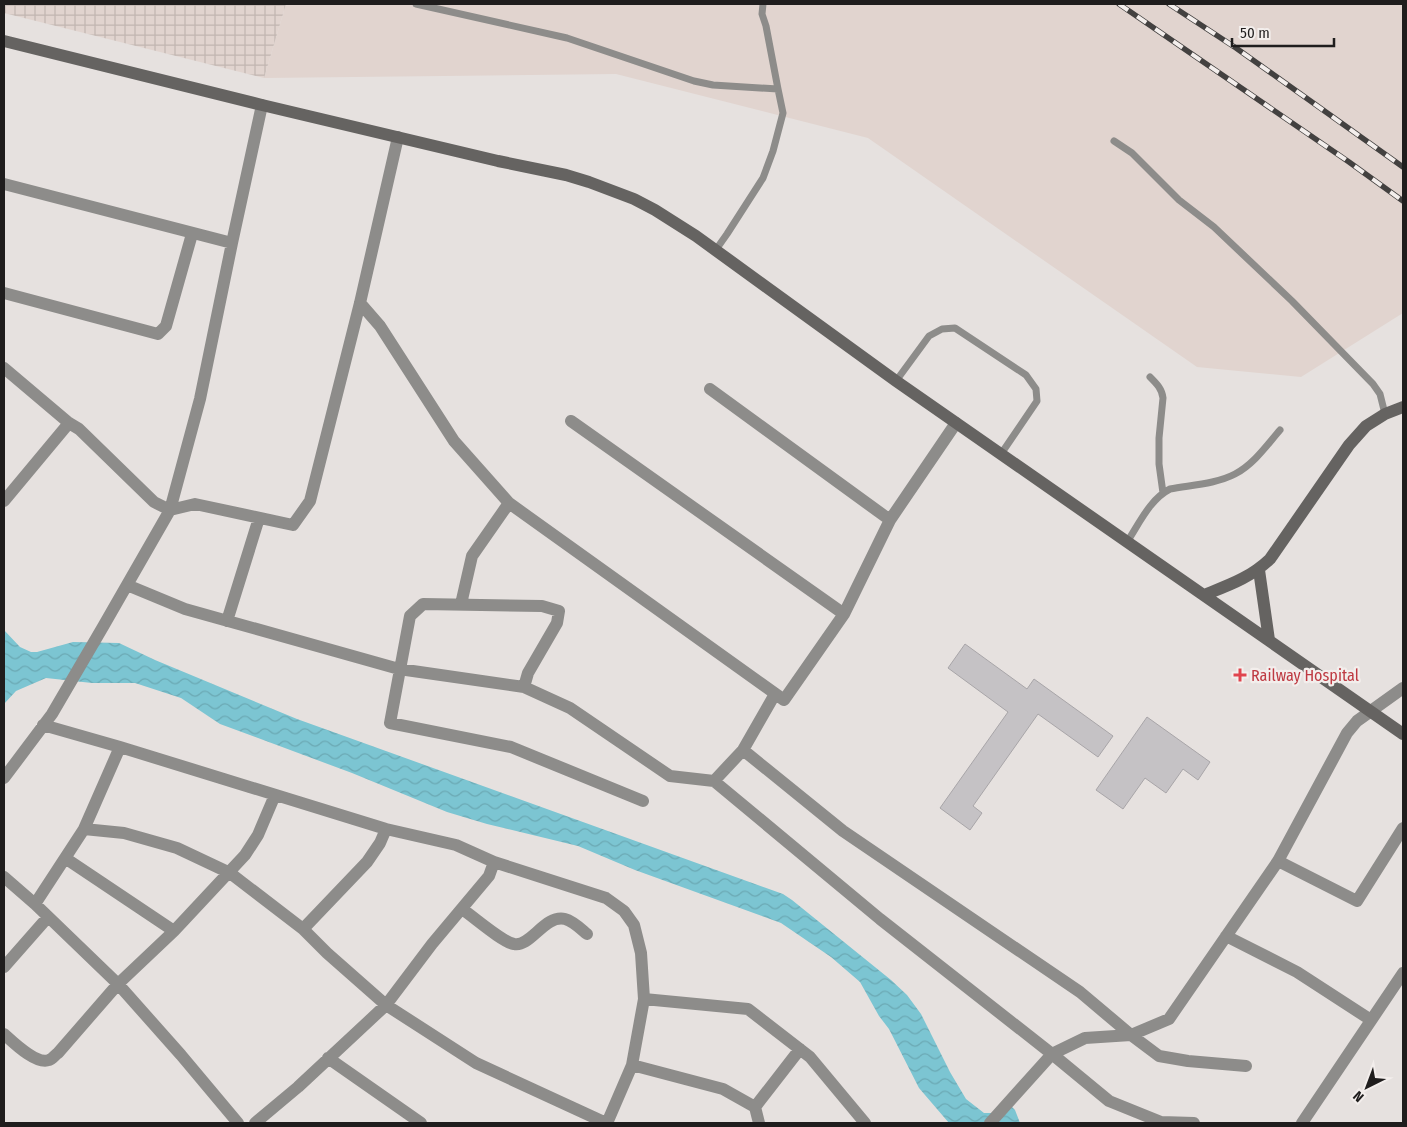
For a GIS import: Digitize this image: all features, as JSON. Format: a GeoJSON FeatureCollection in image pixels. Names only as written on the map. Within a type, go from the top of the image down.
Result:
{"type":"FeatureCollection","features":[{"type":"Feature","properties":{"kind":"main road"},"geometry":{"type":"LineString","coordinates":[[4,41],[262,105],[566,175],[596,184],[655,210],[689,232],[896,381],[1403,734]]}},
{"type":"Feature","properties":{"kind":"main road"},"geometry":{"type":"LineString","coordinates":[[1204,595],[1259,570],[1270,559],[1349,445],[1366,426],[1385,414],[1402,409]]}},
{"type":"Feature","properties":{"kind":"main road"},"geometry":{"type":"LineString","coordinates":[[1259,570],[1269,640]]}},
{"type":"Feature","properties":{"kind":"street"},"geometry":{"type":"LineString","coordinates":[[4,778],[52,714],[170,510],[200,400],[262,105]]}},
{"type":"Feature","properties":{"kind":"street"},"geometry":{"type":"LineString","coordinates":[[4,368],[69,423],[79,429],[154,502],[170,510],[195,504],[294,525],[310,500],[360,303],[398,137]]}},
{"type":"Feature","properties":{"kind":"street"},"geometry":{"type":"LineString","coordinates":[[4,184],[232,243]]}},
{"type":"Feature","properties":{"kind":"street"},"geometry":{"type":"LineString","coordinates":[[4,293],[158,334],[166,326],[192,234]]}},
{"type":"Feature","properties":{"kind":"street"},"geometry":{"type":"LineString","coordinates":[[360,303],[380,326],[454,441],[509,503],[784,700],[844,614],[890,520],[956,423]]}},
{"type":"Feature","properties":{"kind":"street"},"geometry":{"type":"LineString","coordinates":[[710,388],[890,520]]}},
{"type":"Feature","properties":{"kind":"street"},"geometry":{"type":"LineString","coordinates":[[571,421],[844,614]]}},
{"type":"Feature","properties":{"kind":"street"},"geometry":{"type":"LineString","coordinates":[[4,501],[69,423]]}},
{"type":"Feature","properties":{"kind":"street"},"geometry":{"type":"LineString","coordinates":[[461,604],[472,556],[509,503]]}},
{"type":"Feature","properties":{"kind":"street"},"geometry":{"type":"LineString","coordinates":[[227,621],[259,518]]}},
{"type":"Feature","properties":{"kind":"street"},"geometry":{"type":"LineString","coordinates":[[127,585],[185,609],[399,669],[524,687],[570,708],[670,776],[714,781],[880,919],[1052,1054],[1108,1101],[1161,1122],[1194,1123]]}},
{"type":"Feature","properties":{"kind":"street"},"geometry":{"type":"LineString","coordinates":[[524,687],[528,673],[557,622],[559,611],[542,606],[423,604],[410,616],[390,723],[511,747],[643,801]]}},
{"type":"Feature","properties":{"kind":"street"},"geometry":{"type":"LineString","coordinates":[[990,1123],[1052,1054],[1084,1038],[1132,1035],[1168,1019],[1278,861],[1347,733],[1357,721],[1403,688]]}},
{"type":"Feature","properties":{"kind":"street"},"geometry":{"type":"LineString","coordinates":[[714,781],[743,750],[775,694]]}},
{"type":"Feature","properties":{"kind":"street"},"geometry":{"type":"LineString","coordinates":[[43,726],[120,747],[386,829],[456,845],[494,862],[606,898],[624,911],[634,925],[641,953],[644,999],[632,1065],[606,1123],[476,1063],[386,1005],[303,929],[230,872],[176,848],[124,833],[84,829]]}},
{"type":"Feature","properties":{"kind":"street"},"geometry":{"type":"LineString","coordinates":[[34,904],[84,829],[120,747]]}},
{"type":"Feature","properties":{"kind":"street"},"geometry":{"type":"LineString","coordinates":[[743,750],[843,831],[1080,992],[1159,1056],[1178,1060],[1246,1066]]}},
{"type":"Feature","properties":{"kind":"street"},"geometry":{"type":"LineString","coordinates":[[4,1034],[27,1054],[41,1061],[49,1060],[58,1053],[118,984],[174,930],[245,855],[258,834],[275,795]]}},
{"type":"Feature","properties":{"kind":"street"},"geometry":{"type":"LineString","coordinates":[[1278,861],[1357,901],[1403,828]]}},
{"type":"Feature","properties":{"kind":"street"},"geometry":{"type":"LineString","coordinates":[[303,929],[366,862],[380,843],[386,829]]}},
{"type":"Feature","properties":{"kind":"street"},"geometry":{"type":"LineString","coordinates":[[65,858],[174,930]]}},
{"type":"Feature","properties":{"kind":"street"},"geometry":{"type":"LineString","coordinates":[[255,1123],[298,1087],[386,1005],[432,944],[489,876],[494,862]]}},
{"type":"Feature","properties":{"kind":"street"},"geometry":{"type":"LineString","coordinates":[[4,877],[118,984],[238,1123]]}},
{"type":"Feature","properties":{"kind":"street"},"geometry":{"type":"LineString","coordinates":[[462,909],[505,940],[516,945],[522,943],[554,919],[564,918],[587,934]]}},
{"type":"Feature","properties":{"kind":"street"},"geometry":{"type":"LineString","coordinates":[[4,967],[48,917]]}},
{"type":"Feature","properties":{"kind":"street"},"geometry":{"type":"LineString","coordinates":[[1226,936],[1297,972],[1371,1020]]}},
{"type":"Feature","properties":{"kind":"street"},"geometry":{"type":"LineString","coordinates":[[1302,1123],[1403,973]]}},
{"type":"Feature","properties":{"kind":"street"},"geometry":{"type":"LineString","coordinates":[[644,999],[748,1009],[810,1058],[865,1123]]}},
{"type":"Feature","properties":{"kind":"street"},"geometry":{"type":"LineString","coordinates":[[755,1107],[800,1050]]}},
{"type":"Feature","properties":{"kind":"street"},"geometry":{"type":"LineString","coordinates":[[328,1058],[421,1123]]}},
{"type":"Feature","properties":{"kind":"street"},"geometry":{"type":"LineString","coordinates":[[632,1065],[723,1090],[755,1107],[760,1123]]}},
{"type":"Feature","properties":{"kind":"lane"},"geometry":{"type":"LineString","coordinates":[[416,4],[567,38],[694,81],[713,85],[778,89]]}},
{"type":"Feature","properties":{"kind":"lane"},"geometry":{"type":"LineString","coordinates":[[715,251],[763,178],[779,132],[783,113],[761,5]]}},
{"type":"Feature","properties":{"kind":"lane"},"geometry":{"type":"LineString","coordinates":[[1114,142],[1132,153],[1179,200],[1214,227],[1292,301],[1373,384],[1380,394],[1385,414]]}},
{"type":"Feature","properties":{"kind":"lane"},"geometry":{"type":"LineString","coordinates":[[896,381],[929,336],[942,329],[956,328],[1026,375],[1036,389],[1036,401],[1001,454]]}},
{"type":"Feature","properties":{"kind":"lane"},"geometry":{"type":"LineString","coordinates":[[1150,377],[1163,392],[1159,438],[1162,493]]}},
{"type":"Feature","properties":{"kind":"lane"},"geometry":{"type":"LineString","coordinates":[[1127,542],[1150,507],[1162,493],[1170,489],[1221,480],[1235,474],[1245,468],[1280,430]]}},
{"type":"Feature","properties":{"kind":"shaded area"},"geometry":{"type":"Polygon","coordinates":[[[4,4],[286,4],[264,78],[4,13],[4,4]]]}},
{"type":"Feature","properties":{"kind":"shaded area"},"geometry":{"type":"Polygon","coordinates":[[[286,4],[1403,4],[1403,313],[1301,377],[1197,367],[868,138],[616,74],[264,78],[286,4]]]}},
{"type":"Feature","properties":{"kind":"water"},"geometry":{"type":"Polygon","coordinates":[[[4,630],[20,647],[31,652],[73,642],[119,643],[297,719],[783,894],[891,980],[907,995],[921,1014],[950,1072],[966,1099],[984,1113],[995,1113],[1011,1106],[1015,1110],[1020,1123],[949,1123],[919,1088],[889,1029],[879,1016],[860,982],[831,957],[781,923],[635,870],[578,846],[487,824],[447,812],[352,773],[220,724],[181,698],[135,683],[92,683],[46,678],[16,691],[4,704],[4,630]]]}},
{"type":"Feature","properties":{"kind":"building"},"geometry":{"type":"Polygon","coordinates":[[[965,644],[1027,689],[1034,679],[1113,736],[1098,757],[1038,714],[973,806],[982,813],[970,830],[940,808],[1008,712],[948,668],[965,644]]]}},
{"type":"Feature","properties":{"kind":"building"},"geometry":{"type":"Polygon","coordinates":[[[1147,717],[1210,762],[1198,780],[1183,769],[1166,793],[1145,778],[1123,809],[1096,790],[1147,717]]]}},
{"type":"Feature","properties":{"kind":"railway"},"geometry":{"type":"LineString","coordinates":[[1119,4],[1403,201]]}},
{"type":"Feature","properties":{"kind":"railway"},"geometry":{"type":"LineString","coordinates":[[1169,4],[1236,48],[1403,167]]}},
{"type":"Feature","properties":{"kind":"place","name":"Railway Hospital"},"geometry":{"type":"Point","coordinates":[1240,675]}}]}
